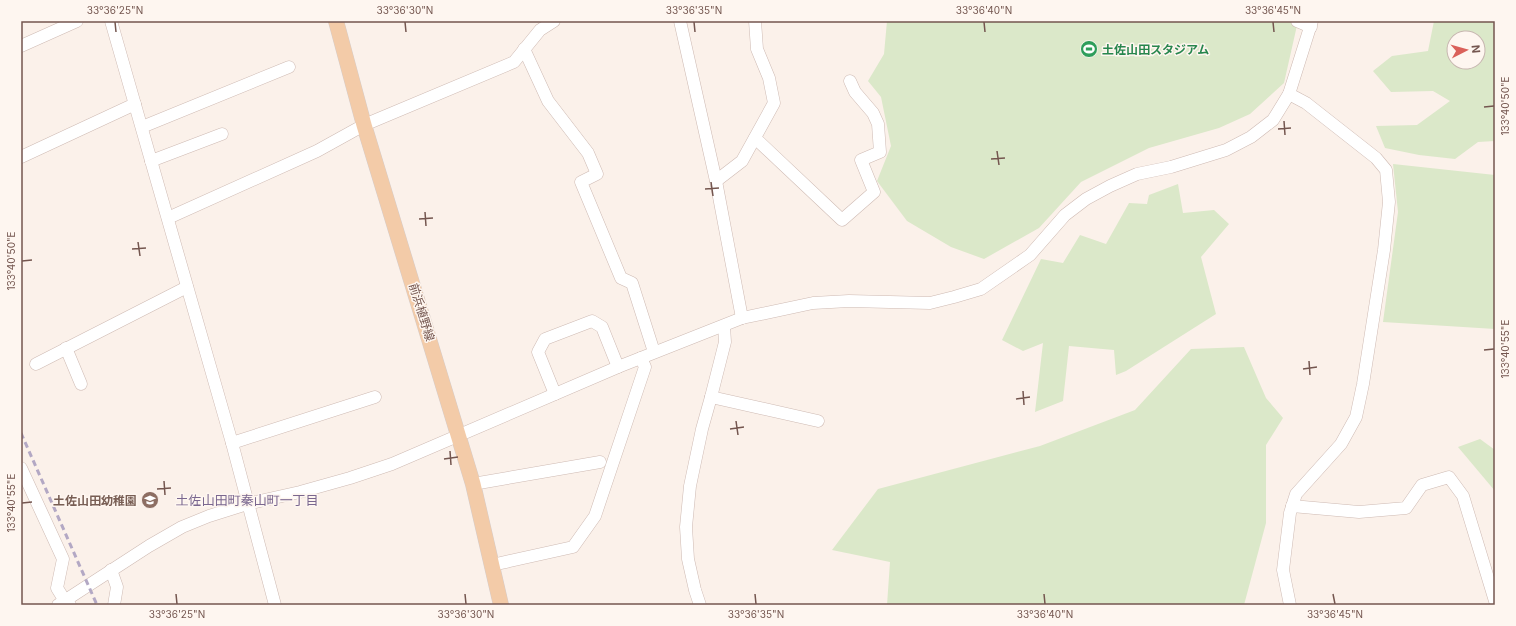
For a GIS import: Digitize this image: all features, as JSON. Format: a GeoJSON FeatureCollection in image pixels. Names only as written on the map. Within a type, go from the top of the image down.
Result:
{"type":"FeatureCollection","features":[{"type":"Feature","properties":{"kind":"main road","name":"前浜植野線"},"geometry":{"type":"LineString","coordinates":[[336,21],[364,124],[473,484],[501,605]]}},
{"type":"Feature","properties":{"kind":"street"},"geometry":{"type":"LineString","coordinates":[[21,46],[77,21]]}},
{"type":"Feature","properties":{"kind":"street"},"geometry":{"type":"LineString","coordinates":[[111,21],[232,443],[247,504],[276,605]]}},
{"type":"Feature","properties":{"kind":"street"},"geometry":{"type":"LineString","coordinates":[[168,218],[317,151],[364,124],[514,62],[538,26],[554,21]]}},
{"type":"Feature","properties":{"kind":"street"},"geometry":{"type":"LineString","coordinates":[[680,21],[716,180],[742,318]]}},
{"type":"Feature","properties":{"kind":"street"},"geometry":{"type":"LineString","coordinates":[[716,180],[742,161],[774,103],[770,78],[757,49],[755,21]]}},
{"type":"Feature","properties":{"kind":"street"},"geometry":{"type":"LineString","coordinates":[[21,468],[63,559],[57,588],[64,604],[111,570],[182,527],[209,516],[247,504],[300,492],[392,464],[618,367],[742,318],[813,303],[849,301],[930,303],[954,298],[981,288],[1030,255],[1065,215],[1086,199],[1137,174],[1171,167],[1226,150],[1245,140],[1273,120],[1289,94],[1311,24],[1297,21]]}},
{"type":"Feature","properties":{"kind":"street"},"geometry":{"type":"LineString","coordinates":[[524,49],[548,101],[588,153],[597,174],[581,182],[620,278],[632,283],[654,352]]}},
{"type":"Feature","properties":{"kind":"street"},"geometry":{"type":"LineString","coordinates":[[142,127],[290,67]]}},
{"type":"Feature","properties":{"kind":"street"},"geometry":{"type":"LineString","coordinates":[[755,138],[842,220],[874,192],[861,160],[880,152],[878,124],[872,113],[854,92],[850,81]]}},
{"type":"Feature","properties":{"kind":"street"},"geometry":{"type":"LineString","coordinates":[[1289,94],[1306,103],[1376,158],[1386,170],[1389,202],[1384,250],[1363,384],[1356,417],[1341,444],[1296,494],[1290,513],[1283,570],[1290,605]]}},
{"type":"Feature","properties":{"kind":"street"},"geometry":{"type":"LineString","coordinates":[[21,157],[135,104]]}},
{"type":"Feature","properties":{"kind":"street"},"geometry":{"type":"LineString","coordinates":[[151,161],[222,134]]}},
{"type":"Feature","properties":{"kind":"street"},"geometry":{"type":"LineString","coordinates":[[36,364],[187,287]]}},
{"type":"Feature","properties":{"kind":"street"},"geometry":{"type":"LineString","coordinates":[[556,394],[538,352],[545,339],[592,321],[602,327],[618,367]]}},
{"type":"Feature","properties":{"kind":"street"},"geometry":{"type":"LineString","coordinates":[[700,605],[688,559],[686,526],[691,479],[702,429],[725,342],[724,326]]}},
{"type":"Feature","properties":{"kind":"street"},"geometry":{"type":"LineString","coordinates":[[66,348],[81,384]]}},
{"type":"Feature","properties":{"kind":"street"},"geometry":{"type":"LineString","coordinates":[[492,564],[573,547],[595,516],[645,367],[641,358]]}},
{"type":"Feature","properties":{"kind":"street"},"geometry":{"type":"LineString","coordinates":[[232,443],[375,397]]}},
{"type":"Feature","properties":{"kind":"street"},"geometry":{"type":"LineString","coordinates":[[711,397],[818,421]]}},
{"type":"Feature","properties":{"kind":"street"},"geometry":{"type":"LineString","coordinates":[[473,484],[600,462]]}},
{"type":"Feature","properties":{"kind":"street"},"geometry":{"type":"LineString","coordinates":[[1292,506],[1359,512],[1406,508],[1422,485],[1449,477],[1463,496],[1495,601]]}},
{"type":"Feature","properties":{"kind":"street"},"geometry":{"type":"LineString","coordinates":[[111,570],[117,587],[114,605]]}},
{"type":"Feature","properties":{"kind":"green space"},"geometry":{"type":"Polygon","coordinates":[[[887,21],[1298,21],[1284,83],[1250,114],[1219,128],[1149,148],[1081,182],[1039,228],[984,259],[951,247],[907,221],[877,181],[891,146],[881,97],[868,81],[884,54],[887,21]]]}},
{"type":"Feature","properties":{"kind":"green space"},"geometry":{"type":"Polygon","coordinates":[[[1434,21],[1495,21],[1495,141],[1478,142],[1455,159],[1419,155],[1385,148],[1376,126],[1417,125],[1450,101],[1433,91],[1391,92],[1373,71],[1392,56],[1428,51],[1434,21]]]}},
{"type":"Feature","properties":{"kind":"green space"},"geometry":{"type":"Polygon","coordinates":[[[1393,164],[1495,175],[1495,329],[1383,322],[1398,212],[1393,164]]]}},
{"type":"Feature","properties":{"kind":"green space"},"geometry":{"type":"Polygon","coordinates":[[[1178,184],[1183,213],[1214,210],[1229,224],[1201,257],[1216,314],[1126,371],[1116,375],[1114,350],[1069,346],[1063,401],[1035,412],[1043,343],[1023,351],[1002,340],[1041,259],[1063,263],[1080,235],[1106,244],[1129,203],[1147,204],[1149,195],[1178,184]]]}},
{"type":"Feature","properties":{"kind":"green space"},"geometry":{"type":"Polygon","coordinates":[[[1244,347],[1266,398],[1283,418],[1266,445],[1266,523],[1244,605],[887,605],[890,562],[832,550],[878,489],[1040,446],[1135,410],[1191,349],[1244,347]]]}},
{"type":"Feature","properties":{"kind":"green space"},"geometry":{"type":"Polygon","coordinates":[[[1480,439],[1495,450],[1495,491],[1458,447],[1480,439]]]}},
{"type":"Feature","properties":{"kind":"railway"},"geometry":{"type":"LineString","coordinates":[[21,433],[97,605]]}},
{"type":"Feature","properties":{"kind":"place","name":"土佐山田スタジアム"},"geometry":{"type":"Point","coordinates":[1089,49]}},
{"type":"Feature","properties":{"kind":"place","name":"土佐山田幼稚園"},"geometry":{"type":"Point","coordinates":[150,500]}},
{"type":"Feature","properties":{"kind":"district","name":"土佐山田町秦山町一丁目"},"geometry":{"type":"Point","coordinates":[247,500]}}]}
